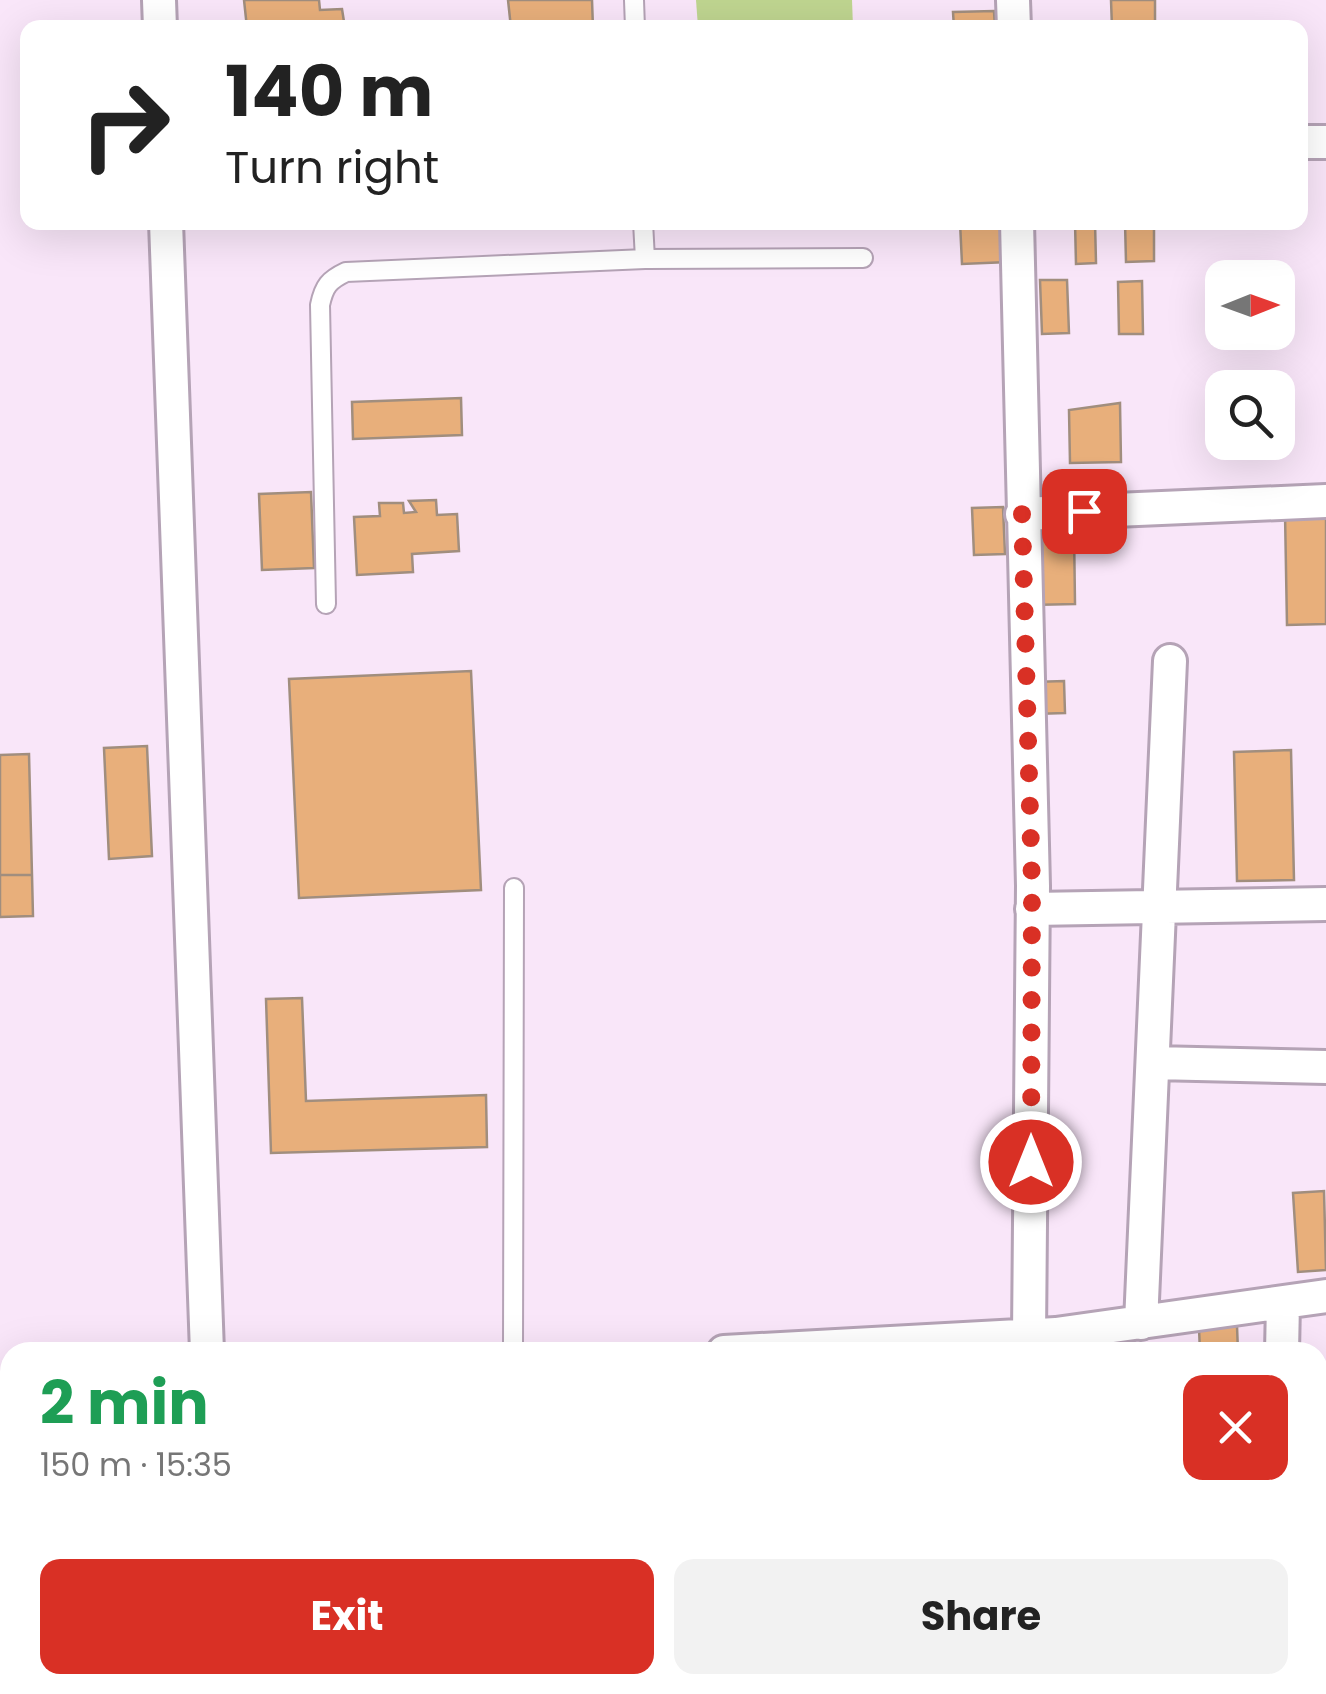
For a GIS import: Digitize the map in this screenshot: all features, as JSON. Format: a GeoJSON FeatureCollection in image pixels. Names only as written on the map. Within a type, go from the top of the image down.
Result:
{"type":"FeatureCollection","features":[{"type":"Feature","properties":{"kind":"street"},"geometry":{"type":"LineString","coordinates":[[166,230],[207,1342]]}},
{"type":"Feature","properties":{"kind":"street"},"geometry":{"type":"LineString","coordinates":[[1017,230],[1022,514],[1060,908],[1037,1338]]}},
{"type":"Feature","properties":{"kind":"street"},"geometry":{"type":"LineString","coordinates":[[1022,514],[1326,500]]}},
{"type":"Feature","properties":{"kind":"street"},"geometry":{"type":"LineString","coordinates":[[1142,1323],[1170,661]]}},
{"type":"Feature","properties":{"kind":"street"},"geometry":{"type":"LineString","coordinates":[[1060,908],[1326,904]]}},
{"type":"Feature","properties":{"kind":"street"},"geometry":{"type":"LineString","coordinates":[[1154,1063],[1326,1068]]}},
{"type":"Feature","properties":{"kind":"street"},"geometry":{"type":"LineString","coordinates":[[987,1342],[1326,1296]]}},
{"type":"Feature","properties":{"kind":"street"},"geometry":{"type":"LineString","coordinates":[[1282,1342],[1283,1302]]}},
{"type":"Feature","properties":{"kind":"lane"},"geometry":{"type":"LineString","coordinates":[[643,230],[645,258]]}},
{"type":"Feature","properties":{"kind":"lane"},"geometry":{"type":"LineString","coordinates":[[326,604],[324,288],[346,272],[645,258],[863,258]]}},
{"type":"Feature","properties":{"kind":"lane"},"geometry":{"type":"LineString","coordinates":[[513,1342],[514,888]]}},
{"type":"Feature","properties":{"kind":"green space"},"geometry":{"type":"Polygon","coordinates":[[[696,0],[852,0],[853,20],[697,20],[696,0]]]}},
{"type":"Feature","properties":{"kind":"building"},"geometry":{"type":"Polygon","coordinates":[[[244,0],[319,0],[320,10],[342,9],[344,20],[246,20],[244,0]]]}},
{"type":"Feature","properties":{"kind":"building"},"geometry":{"type":"Polygon","coordinates":[[[508,0],[592,0],[593,20],[510,20],[508,0]]]}},
{"type":"Feature","properties":{"kind":"building"},"geometry":{"type":"Polygon","coordinates":[[[1111,0],[1155,0],[1155,20],[1112,20],[1111,0]]]}},
{"type":"Feature","properties":{"kind":"building"},"geometry":{"type":"Polygon","coordinates":[[[994,11],[995,20],[954,20],[953,12],[994,11]]]}},
{"type":"Feature","properties":{"kind":"building"},"geometry":{"type":"Polygon","coordinates":[[[960,230],[1007,230],[1008,262],[962,264],[960,230]]]}},
{"type":"Feature","properties":{"kind":"building"},"geometry":{"type":"Polygon","coordinates":[[[1075,230],[1095,230],[1096,263],[1076,264],[1075,230]]]}},
{"type":"Feature","properties":{"kind":"building"},"geometry":{"type":"Polygon","coordinates":[[[1125,230],[1154,230],[1154,261],[1126,262],[1125,230]]]}},
{"type":"Feature","properties":{"kind":"building"},"geometry":{"type":"Polygon","coordinates":[[[1040,280],[1067,280],[1069,333],[1042,334],[1040,280]]]}},
{"type":"Feature","properties":{"kind":"building"},"geometry":{"type":"Polygon","coordinates":[[[1142,281],[1143,334],[1119,334],[1118,282],[1142,281]]]}},
{"type":"Feature","properties":{"kind":"building"},"geometry":{"type":"Polygon","coordinates":[[[461,398],[462,435],[353,439],[352,402],[461,398]]]}},
{"type":"Feature","properties":{"kind":"building"},"geometry":{"type":"Polygon","coordinates":[[[1120,403],[1121,462],[1070,463],[1069,410],[1120,403]]]}},
{"type":"Feature","properties":{"kind":"building"},"geometry":{"type":"Polygon","coordinates":[[[311,492],[314,568],[262,570],[259,494],[311,492]]]}},
{"type":"Feature","properties":{"kind":"building"},"geometry":{"type":"Polygon","coordinates":[[[436,500],[437,515],[457,514],[459,551],[412,554],[413,572],[357,575],[354,517],[380,516],[379,503],[403,503],[404,513],[416,512],[409,501],[436,500]]]}},
{"type":"Feature","properties":{"kind":"building"},"geometry":{"type":"Polygon","coordinates":[[[1003,507],[1005,554],[974,555],[972,508],[1003,507]]]}},
{"type":"Feature","properties":{"kind":"building"},"geometry":{"type":"Polygon","coordinates":[[[1326,512],[1326,624],[1287,625],[1285,513],[1326,512]]]}},
{"type":"Feature","properties":{"kind":"building"},"geometry":{"type":"Polygon","coordinates":[[[1030,530],[1074,530],[1075,604],[1031,605],[1030,530]]]}},
{"type":"Feature","properties":{"kind":"building"},"geometry":{"type":"Polygon","coordinates":[[[471,671],[481,890],[299,898],[289,679],[471,671]]]}},
{"type":"Feature","properties":{"kind":"building"},"geometry":{"type":"Polygon","coordinates":[[[1064,681],[1065,713],[1034,714],[1033,682],[1064,681]]]}},
{"type":"Feature","properties":{"kind":"building"},"geometry":{"type":"Polygon","coordinates":[[[147,746],[152,856],[109,859],[104,748],[147,746]]]}},
{"type":"Feature","properties":{"kind":"building"},"geometry":{"type":"Polygon","coordinates":[[[1291,750],[1294,880],[1237,881],[1234,752],[1291,750]]]}},
{"type":"Feature","properties":{"kind":"building"},"geometry":{"type":"Polygon","coordinates":[[[29,754],[32,875],[0,875],[0,755],[29,754]]]}},
{"type":"Feature","properties":{"kind":"building"},"geometry":{"type":"Polygon","coordinates":[[[0,875],[32,875],[33,916],[0,917],[0,875]]]}},
{"type":"Feature","properties":{"kind":"building"},"geometry":{"type":"Polygon","coordinates":[[[302,998],[306,1101],[486,1095],[487,1147],[271,1153],[266,999],[302,998]]]}},
{"type":"Feature","properties":{"kind":"building"},"geometry":{"type":"Polygon","coordinates":[[[1324,1191],[1326,1270],[1298,1272],[1293,1193],[1324,1191]]]}},
{"type":"Feature","properties":{"kind":"building"},"geometry":{"type":"Polygon","coordinates":[[[1237,1326],[1238,1342],[1200,1342],[1199,1328],[1237,1326]]]}},
{"type":"Feature","properties":{"kind":"route"},"geometry":{"type":"LineString","coordinates":[[1031,1162],[1032,886],[1022,514],[1084,511]]}}]}
